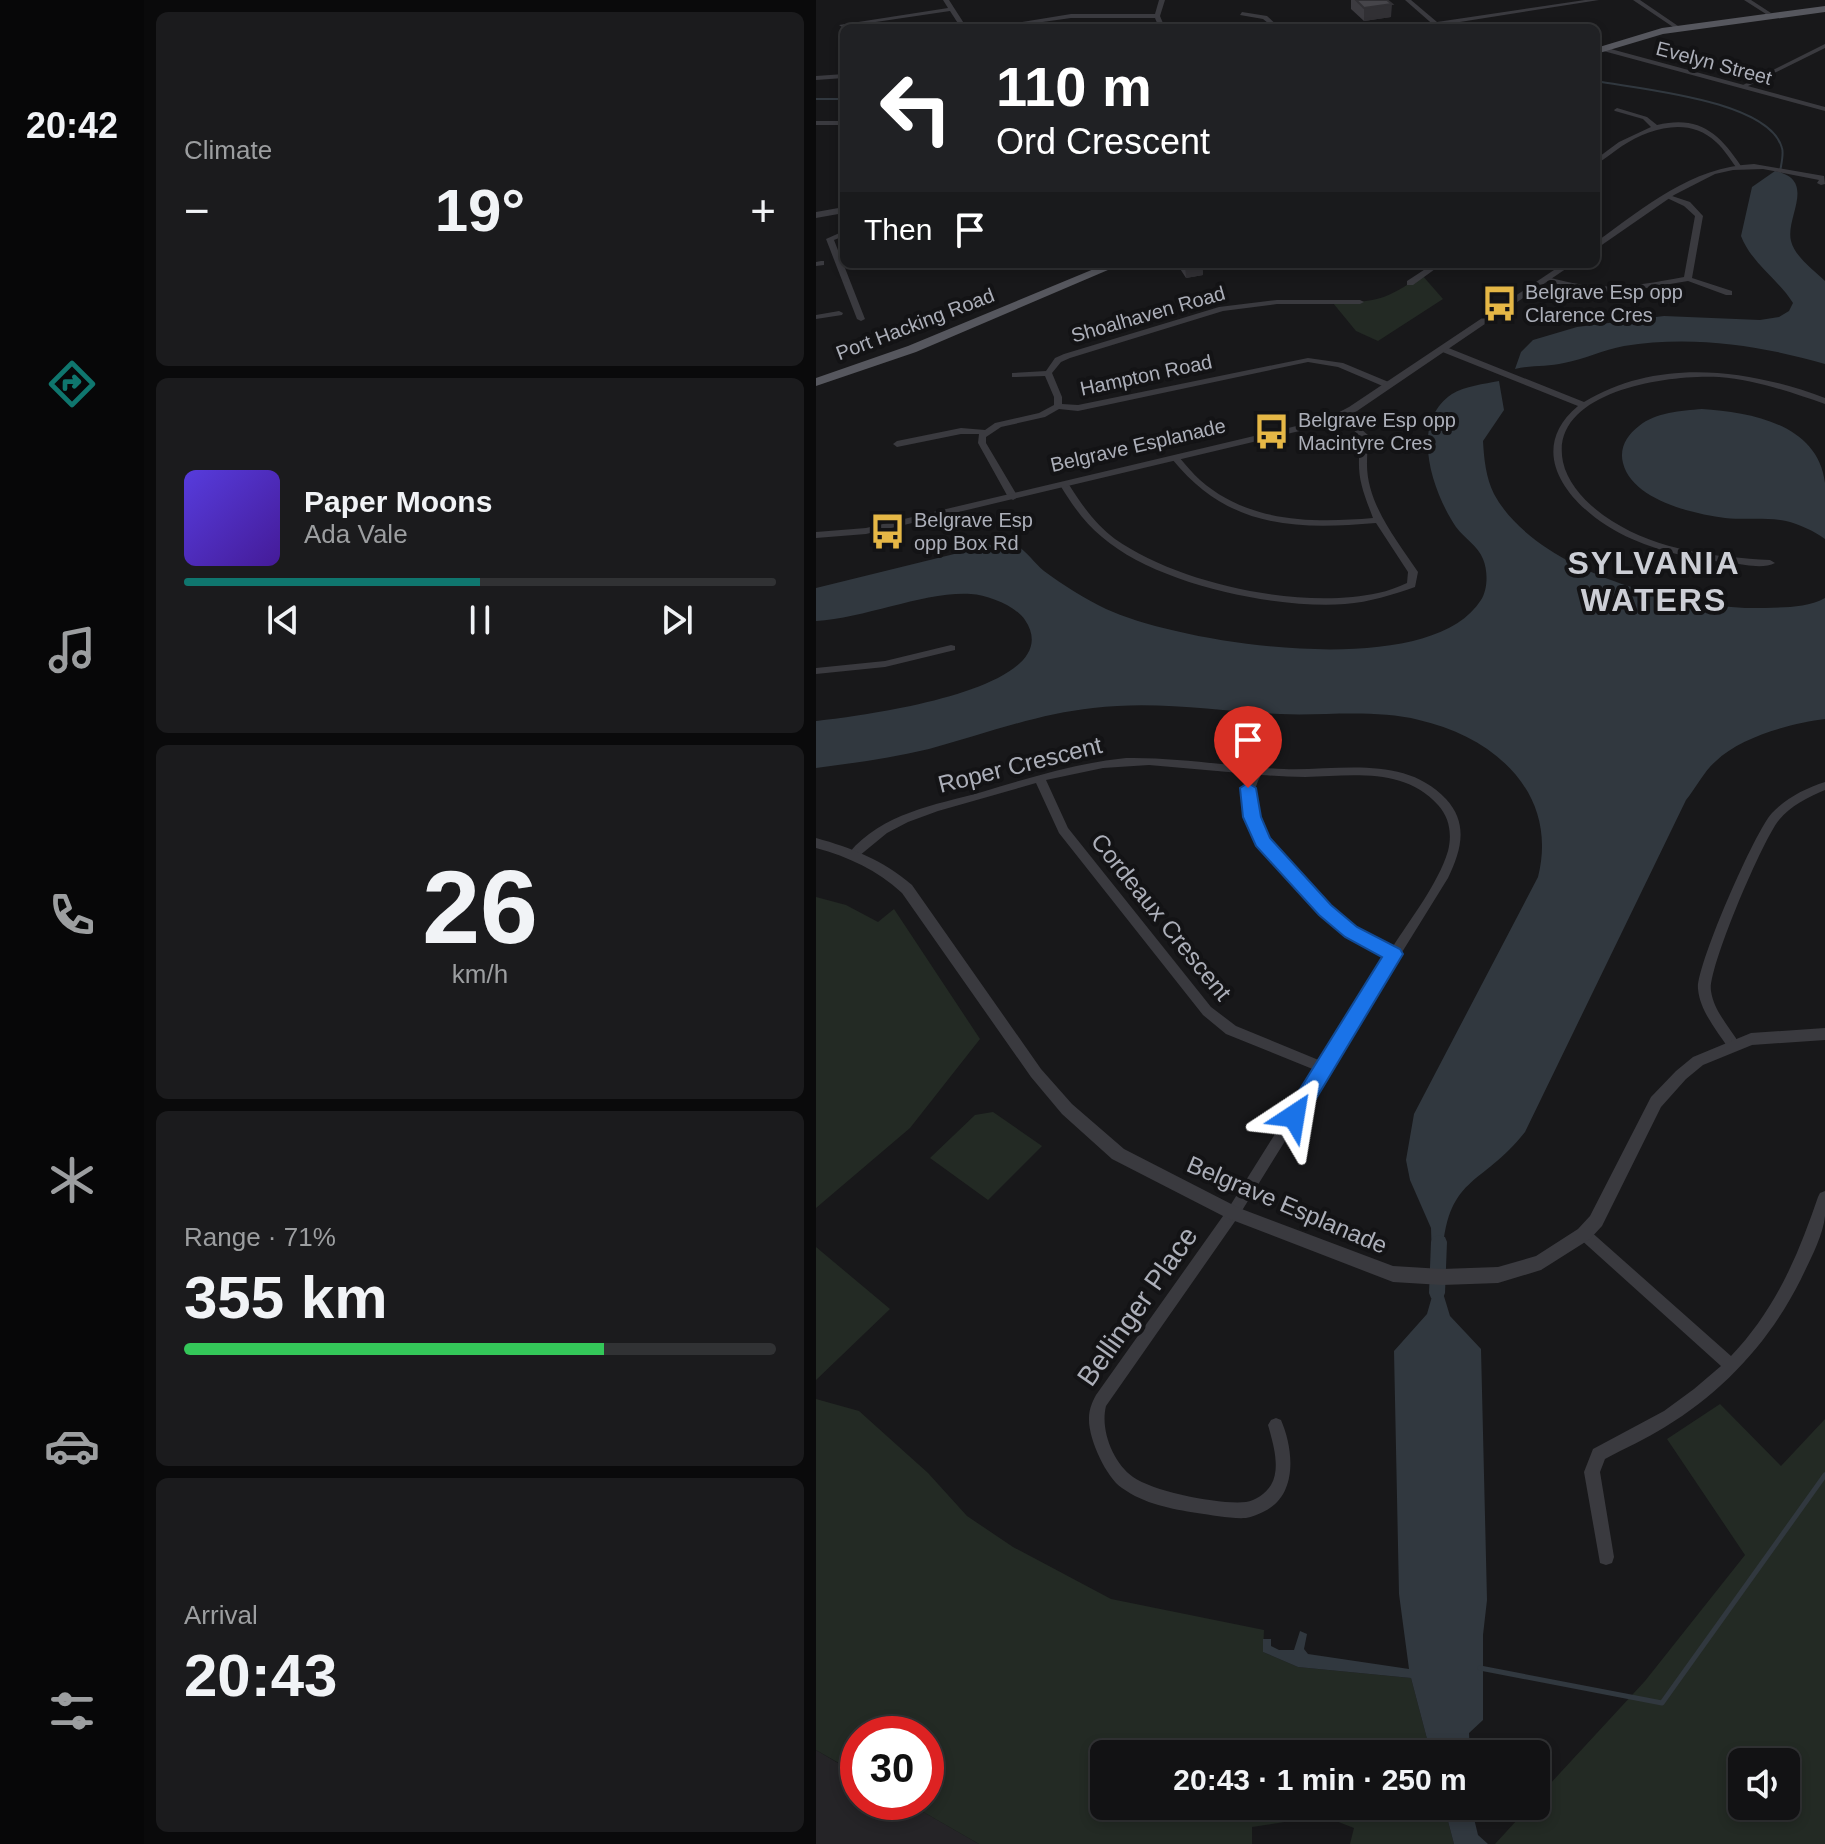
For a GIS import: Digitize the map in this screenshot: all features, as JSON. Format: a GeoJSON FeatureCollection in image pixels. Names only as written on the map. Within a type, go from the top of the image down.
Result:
{"type":"FeatureCollection","features":[{"type":"Feature","properties":{"kind":"main road"},"geometry":{"type":"LineString","coordinates":[[1675,26],[1825,6]]}},
{"type":"Feature","properties":{"kind":"main road"},"geometry":{"type":"LineString","coordinates":[[1600,47],[1675,26],[1825,6]]}},
{"type":"Feature","properties":{"kind":"main road","name":"Port Hacking Road"},"geometry":{"type":"LineString","coordinates":[[816,372],[919,338],[1087,268]]}},
{"type":"Feature","properties":{"kind":"main road","name":"Port Hacking Road"},"geometry":{"type":"LineString","coordinates":[[816,382],[904,353],[1106,268]]}},
{"type":"Feature","properties":{"kind":"street"},"geometry":{"type":"LineString","coordinates":[[946,0],[961,24]]}},
{"type":"Feature","properties":{"kind":"street"},"geometry":{"type":"LineString","coordinates":[[1160,24],[1157,16],[1162,0]]}},
{"type":"Feature","properties":{"kind":"street"},"geometry":{"type":"LineString","coordinates":[[1408,0],[1437,24]]}},
{"type":"Feature","properties":{"kind":"street"},"geometry":{"type":"LineString","coordinates":[[1451,24],[1596,0]]}},
{"type":"Feature","properties":{"kind":"street"},"geometry":{"type":"LineString","coordinates":[[1636,0],[1675,26]]}},
{"type":"Feature","properties":{"kind":"street"},"geometry":{"type":"LineString","coordinates":[[1747,0],[1768,13]]}},
{"type":"Feature","properties":{"kind":"street"},"geometry":{"type":"LineString","coordinates":[[867,24],[952,9]]}},
{"type":"Feature","properties":{"kind":"street"},"geometry":{"type":"LineString","coordinates":[[1039,11],[1043,20]]}},
{"type":"Feature","properties":{"kind":"street"},"geometry":{"type":"LineString","coordinates":[[1242,14],[1265,17],[1273,24]]}},
{"type":"Feature","properties":{"kind":"street"},"geometry":{"type":"LineString","coordinates":[[1016,24],[1059,18],[1157,16]]}},
{"type":"Feature","properties":{"kind":"street"},"geometry":{"type":"LineString","coordinates":[[1059,18],[1063,24]]}},
{"type":"Feature","properties":{"kind":"street"},"geometry":{"type":"LineString","coordinates":[[1742,87],[1825,46]]}},
{"type":"Feature","properties":{"kind":"street","name":"Evelyn Street"},"geometry":{"type":"LineString","coordinates":[[1600,49],[1825,109]]}},
{"type":"Feature","properties":{"kind":"street"},"geometry":{"type":"LineString","coordinates":[[816,78],[840,76]]}},
{"type":"Feature","properties":{"kind":"street"},"geometry":{"type":"LineString","coordinates":[[1617,110],[1645,118],[1655,127]]}},
{"type":"Feature","properties":{"kind":"street"},"geometry":{"type":"LineString","coordinates":[[816,123],[840,123]]}},
{"type":"Feature","properties":{"kind":"street"},"geometry":{"type":"LineString","coordinates":[[1600,159],[1615,146],[1655,127],[1687,126],[1712,134],[1738,166]]}},
{"type":"Feature","properties":{"kind":"street"},"geometry":{"type":"LineString","coordinates":[[1600,243],[1706,172],[1738,166],[1775,167],[1821,181]]}},
{"type":"Feature","properties":{"kind":"street"},"geometry":{"type":"LineString","coordinates":[[1669,197],[1687,204],[1699,216],[1688,279]]}},
{"type":"Feature","properties":{"kind":"street"},"geometry":{"type":"LineString","coordinates":[[816,215],[840,211]]}},
{"type":"Feature","properties":{"kind":"street"},"geometry":{"type":"LineString","coordinates":[[840,235],[831,238],[840,262]]}},
{"type":"Feature","properties":{"kind":"street"},"geometry":{"type":"LineString","coordinates":[[842,268],[861,319]]}},
{"type":"Feature","properties":{"kind":"street"},"geometry":{"type":"LineString","coordinates":[[1410,283],[1432,268]]}},
{"type":"Feature","properties":{"kind":"street","name":"Belgrave Esplanade"},"geometry":{"type":"LineString","coordinates":[[816,535],[866,531],[1295,431],[1342,415],[1563,268]]}},
{"type":"Feature","properties":{"kind":"street"},"geometry":{"type":"LineString","coordinates":[[1547,279],[1602,291],[1688,279],[1729,293]]}},
{"type":"Feature","properties":{"kind":"street","name":"Shoalhaven Road"},"geometry":{"type":"LineString","coordinates":[[1015,375],[1048,373],[1058,360],[1067,356],[1211,311],[1277,302],[1360,302]]}},
{"type":"Feature","properties":{"kind":"street"},"geometry":{"type":"LineString","coordinates":[[816,317],[839,313]]}},
{"type":"Feature","properties":{"kind":"street"},"geometry":{"type":"LineString","coordinates":[[1443,349],[1582,404]]}},
{"type":"Feature","properties":{"kind":"street","name":"Hampton Road"},"geometry":{"type":"LineString","coordinates":[[897,444],[961,431],[984,432],[998,425],[1048,413],[1058,406],[1078,408],[1308,360],[1340,365],[1388,385]]}},
{"type":"Feature","properties":{"kind":"street"},"geometry":{"type":"LineString","coordinates":[[1048,373],[1058,397],[1058,406]]}},
{"type":"Feature","properties":{"kind":"street"},"geometry":{"type":"LineString","coordinates":[[1770,563],[1737,562],[1679,552],[1619,529],[1594,514],[1571,489],[1558,464],[1557,447],[1561,433],[1582,404],[1625,385],[1683,374],[1763,381],[1825,401]]}},
{"type":"Feature","properties":{"kind":"street"},"geometry":{"type":"LineString","coordinates":[[1065,485],[1089,520],[1113,541],[1137,556],[1197,581],[1268,596],[1357,600],[1387,596],[1412,585],[1413,572],[1379,520],[1365,485],[1362,463],[1365,436],[1342,415]]}},
{"type":"Feature","properties":{"kind":"street"},"geometry":{"type":"LineString","coordinates":[[984,432],[982,443],[1013,497]]}},
{"type":"Feature","properties":{"kind":"street"},"geometry":{"type":"LineString","coordinates":[[1176,459],[1194,481],[1213,496],[1256,517],[1332,525],[1379,520]]}},
{"type":"Feature","properties":{"kind":"street"},"geometry":{"type":"LineString","coordinates":[[816,671],[885,664],[951,648]]}},
{"type":"Feature","properties":{"kind":"street","name":"Roper Crescent"},"geometry":{"type":"LineString","coordinates":[[855,853],[881,831],[914,815],[1078,769],[1139,761],[1259,770],[1392,774],[1428,790],[1445,805],[1456,827],[1458,842],[1442,878],[1233,1213]]}},
{"type":"Feature","properties":{"kind":"street"},"geometry":{"type":"LineString","coordinates":[[1259,770],[1248,788],[1252,817],[1263,841],[1325,910],[1351,932],[1394,954]]}},
{"type":"Feature","properties":{"kind":"street","name":"Cordeaux Crescent"},"geometry":{"type":"LineString","coordinates":[[1040,779],[1063,830],[1207,1011],[1231,1030],[1325,1068]]}},
{"type":"Feature","properties":{"kind":"street"},"geometry":{"type":"LineString","coordinates":[[1734,1045],[1711,1009],[1704,984],[1717,945],[1766,829],[1784,808],[1825,786]]}},
{"type":"Feature","properties":{"kind":"street","name":"Belgrave Esplanade"},"geometry":{"type":"LineString","coordinates":[[816,843],[855,853],[892,875],[907,889],[1036,1073],[1067,1109],[1118,1154],[1233,1213],[1393,1274],[1437,1277],[1498,1275],[1541,1262],[1584,1234],[1596,1221],[1656,1102],[1698,1061],[1751,1039],[1825,1034]]}},
{"type":"Feature","properties":{"kind":"street"},"geometry":{"type":"LineString","coordinates":[[1606,1557],[1592,1472],[1594,1461],[1599,1454],[1668,1418],[1731,1366],[1760,1336],[1777,1313],[1808,1251],[1825,1197]]}},
{"type":"Feature","properties":{"kind":"street","name":"Bellinger Place"},"geometry":{"type":"LineString","coordinates":[[1233,1213],[1101,1400],[1096,1419],[1097,1432],[1117,1471],[1136,1489],[1181,1501],[1248,1510],[1275,1494],[1284,1474],[1276,1425]]}},
{"type":"Feature","properties":{"kind":"street"},"geometry":{"type":"LineString","coordinates":[[1584,1234],[1731,1366]]}},
{"type":"Feature","properties":{"kind":"shaded area"},"geometry":{"type":"Polygon","coordinates":[[[1775,171],[1795,182],[1797,200],[1790,231],[1793,247],[1825,281],[1825,364],[1751,347],[1675,342],[1624,346],[1564,363],[1515,369],[1521,352],[1533,340],[1577,327],[1664,316],[1760,320],[1779,317],[1789,311],[1793,303],[1752,255],[1741,236],[1752,187],[1775,171]]]}},
{"type":"Feature","properties":{"kind":"shaded area"},"geometry":{"type":"Polygon","coordinates":[[[1422,275],[1443,299],[1378,341],[1356,331],[1333,303],[1380,298],[1422,275]]]}},
{"type":"Feature","properties":{"kind":"shaded area"},"geometry":{"type":"Polygon","coordinates":[[[1499,381],[1504,410],[1483,441],[1484,455],[1494,494],[1515,522],[1543,545],[1577,565],[1655,594],[1732,607],[1765,608],[1804,605],[1825,598],[1825,719],[1752,738],[1726,752],[1704,775],[1686,800],[1525,1132],[1458,1197],[1450,1212],[1442,1261],[1432,1261],[1431,1228],[1410,1180],[1406,1160],[1414,1114],[1538,877],[1542,847],[1539,820],[1530,795],[1515,774],[1496,755],[1473,740],[1419,720],[1367,714],[1280,714],[1140,705],[1051,715],[929,749],[816,768],[816,721],[870,714],[952,696],[989,682],[1018,665],[1031,645],[1021,615],[1001,602],[985,597],[953,594],[816,621],[816,588],[1007,541],[1022,549],[1051,576],[1098,605],[1142,622],[1189,634],[1302,649],[1360,649],[1411,641],[1453,626],[1481,600],[1485,591],[1483,559],[1456,527],[1439,496],[1429,459],[1428,440],[1431,422],[1439,407],[1452,394],[1499,381]]]}},
{"type":"Feature","properties":{"kind":"shaded area"},"geometry":{"type":"Polygon","coordinates":[[[1702,409],[1760,418],[1796,434],[1810,447],[1820,463],[1825,483],[1825,539],[1786,521],[1725,518],[1681,509],[1638,487],[1629,476],[1622,457],[1623,447],[1631,433],[1646,421],[1661,415],[1702,409]]]}},
{"type":"Feature","properties":{"kind":"shaded area"},"geometry":{"type":"Polygon","coordinates":[[[816,897],[846,905],[878,922],[894,909],[980,1039],[910,1128],[816,1208],[816,897]]]}},
{"type":"Feature","properties":{"kind":"shaded area"},"geometry":{"type":"Polygon","coordinates":[[[993,1112],[1042,1146],[988,1200],[930,1158],[975,1115],[993,1112]]]}},
{"type":"Feature","properties":{"kind":"shaded area"},"geometry":{"type":"Polygon","coordinates":[[[816,1247],[890,1309],[816,1380],[816,1247]]]}},
{"type":"Feature","properties":{"kind":"shaded area"},"geometry":{"type":"Polygon","coordinates":[[[1433,1293],[1443,1293],[1450,1316],[1481,1349],[1487,1600],[1483,1635],[1483,1720],[1469,1733],[1469,1740],[1427,1740],[1411,1678],[1298,1667],[1263,1652],[1263,1639],[1271,1639],[1271,1646],[1279,1650],[1294,1650],[1300,1631],[1307,1634],[1304,1649],[1308,1654],[1409,1669],[1399,1594],[1394,1351],[1427,1314],[1433,1293]]]}},
{"type":"Feature","properties":{"kind":"shaded area"},"geometry":{"type":"Polygon","coordinates":[[[816,1399],[859,1411],[928,1473],[967,1516],[1013,1547],[1111,1599],[1264,1630],[1263,1652],[1298,1667],[1411,1678],[1427,1740],[1090,1740],[1090,1820],[1297,1820],[1252,1827],[1252,1844],[979,1844],[937,1820],[944,1820],[944,1716],[840,1716],[840,1764],[816,1750],[816,1399]]]}},
{"type":"Feature","properties":{"kind":"shaded area"},"geometry":{"type":"Polygon","coordinates":[[[1720,1404],[1781,1466],[1825,1419],[1825,1844],[1495,1844],[1517,1820],[1550,1820],[1550,1784],[1645,1681],[1745,1555],[1667,1439],[1720,1404]]]}},
{"type":"Feature","properties":{"kind":"shaded area"},"geometry":{"type":"Polygon","coordinates":[[[816,1750],[840,1764],[840,1820],[937,1820],[979,1844],[816,1844],[816,1750]]]}},
{"type":"Feature","properties":{"kind":"shaded area"},"geometry":{"type":"Polygon","coordinates":[[[1333,1820],[1448,1820],[1454,1844],[1350,1844],[1354,1828],[1333,1820]]]}},
{"type":"Feature","properties":{"kind":"shaded area"},"geometry":{"type":"Polygon","coordinates":[[[1448,1820],[1474,1820],[1478,1835],[1488,1844],[1454,1844],[1448,1820]]]}},
{"type":"Feature","properties":{"kind":"building"},"geometry":{"type":"Polygon","coordinates":[[[1356,0],[1387,0],[1392,4],[1364,8],[1356,0]]]}},
{"type":"Feature","properties":{"kind":"waterway"},"geometry":{"type":"LineString","coordinates":[[1600,82],[1700,100],[1753,118],[1772,132],[1782,148],[1780,172]]}},
{"type":"Feature","properties":{"kind":"waterway"},"geometry":{"type":"LineString","coordinates":[[816,99],[840,99]]}},
{"type":"Feature","properties":{"kind":"waterway"},"geometry":{"type":"LineString","coordinates":[[1437,1293],[1439,1242]]}},
{"type":"Feature","properties":{"kind":"waterway"},"geometry":{"type":"LineString","coordinates":[[1480,1668],[1662,1703],[1825,1475]]}},
{"type":"Feature","properties":{"kind":"place","name":"Belgrave Esp opp Clarence Cres"},"geometry":{"type":"Point","coordinates":[1499,304]}},
{"type":"Feature","properties":{"kind":"place","name":"Belgrave Esp opp Macintyre Cres"},"geometry":{"type":"Point","coordinates":[1272,432]}},
{"type":"Feature","properties":{"kind":"place","name":"Belgrave Esp opp Box Rd"},"geometry":{"type":"Point","coordinates":[888,531]}},
{"type":"Feature","properties":{"kind":"district","name":"SYLVANIA WATERS"},"geometry":{"type":"Point","coordinates":[1654,582]}},
{"type":"Feature","properties":{"kind":"route"},"geometry":{"type":"LineString","coordinates":[[1248,788],[1252,817],[1263,841],[1325,910],[1351,932],[1394,954],[1294,1116]]}}]}
